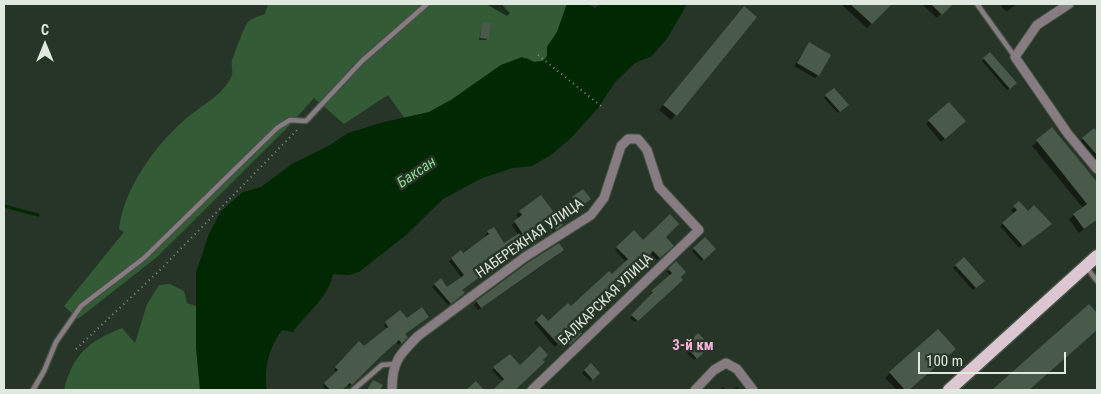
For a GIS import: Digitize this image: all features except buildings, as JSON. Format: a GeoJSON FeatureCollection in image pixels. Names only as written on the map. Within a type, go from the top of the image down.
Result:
{"type":"FeatureCollection","features":[{"type":"Feature","properties":{"kind":"main road"},"geometry":{"type":"LineString","coordinates":[[949,390],[1097,256]]}},
{"type":"Feature","properties":{"kind":"street"},"geometry":{"type":"LineString","coordinates":[[1069,4],[1037,25],[1015,57],[1068,134],[1097,169]]}},
{"type":"Feature","properties":{"kind":"street","name":"НАБЕРЕЖНАЯ УЛИЦА"},"geometry":{"type":"LineString","coordinates":[[395,364],[404,350],[418,336],[525,256],[591,215],[604,198],[621,146],[628,139],[638,139],[642,143],[650,157],[655,180],[659,187],[699,230]]}},
{"type":"Feature","properties":{"kind":"street","name":"БАЛКАРСКАЯ УЛИЦА"},"geometry":{"type":"LineString","coordinates":[[532,390],[699,230]]}},
{"type":"Feature","properties":{"kind":"street"},"geometry":{"type":"LineString","coordinates":[[695,390],[714,370],[726,363],[737,369],[753,390]]}},
{"type":"Feature","properties":{"kind":"street"},"geometry":{"type":"LineString","coordinates":[[392,390],[395,364]]}},
{"type":"Feature","properties":{"kind":"lane"},"geometry":{"type":"LineString","coordinates":[[33,390],[56,342],[81,306],[144,258],[277,128],[290,120],[306,121],[362,61],[427,4]]}},
{"type":"Feature","properties":{"kind":"lane"},"geometry":{"type":"LineString","coordinates":[[977,4],[1015,57]]}},
{"type":"Feature","properties":{"kind":"lane"},"geometry":{"type":"LineString","coordinates":[[1086,266],[1097,281]]}},
{"type":"Feature","properties":{"kind":"lane"},"geometry":{"type":"LineString","coordinates":[[353,390],[382,365],[395,364]]}},
{"type":"Feature","properties":{"kind":"path"},"geometry":{"type":"LineString","coordinates":[[538,55],[601,106]]}},
{"type":"Feature","properties":{"kind":"path"},"geometry":{"type":"LineString","coordinates":[[76,349],[159,271],[306,121]]}},
{"type":"Feature","properties":{"kind":"shaded area"},"geometry":{"type":"Polygon","coordinates":[[[268,4],[567,4],[557,32],[547,47],[547,57],[543,61],[534,62],[527,58],[501,65],[451,100],[429,112],[405,119],[388,95],[344,124],[314,98],[290,125],[157,257],[78,319],[64,306],[124,232],[119,229],[122,212],[128,195],[147,162],[158,147],[184,120],[217,95],[229,81],[232,75],[232,60],[248,22],[265,14],[268,4]]]}},
{"type":"Feature","properties":{"kind":"shaded area"},"geometry":{"type":"Polygon","coordinates":[[[170,284],[184,291],[187,303],[196,306],[196,347],[200,390],[64,390],[67,378],[77,358],[100,338],[122,328],[135,343],[147,304],[159,285],[170,284]]]}},
{"type":"Feature","properties":{"kind":"water","name":"Баксан"},"geometry":{"type":"Polygon","coordinates":[[[567,4],[588,4],[595,8],[602,4],[687,4],[668,37],[652,56],[635,63],[615,82],[598,108],[571,138],[551,155],[532,166],[513,168],[482,178],[443,199],[406,235],[359,272],[349,275],[333,274],[321,299],[293,332],[282,330],[277,337],[268,359],[267,390],[200,390],[196,347],[196,273],[209,234],[221,211],[243,192],[261,187],[292,164],[330,145],[348,133],[384,122],[429,112],[451,100],[501,65],[522,57],[534,62],[543,61],[547,56],[547,47],[557,32],[567,4]]]}},
{"type":"Feature","properties":{"kind":"waterway"},"geometry":{"type":"LineString","coordinates":[[4,206],[38,215]]}},
{"type":"Feature","properties":{"kind":"district","name":"3-й км"},"geometry":{"type":"Point","coordinates":[693,346]}}]}
